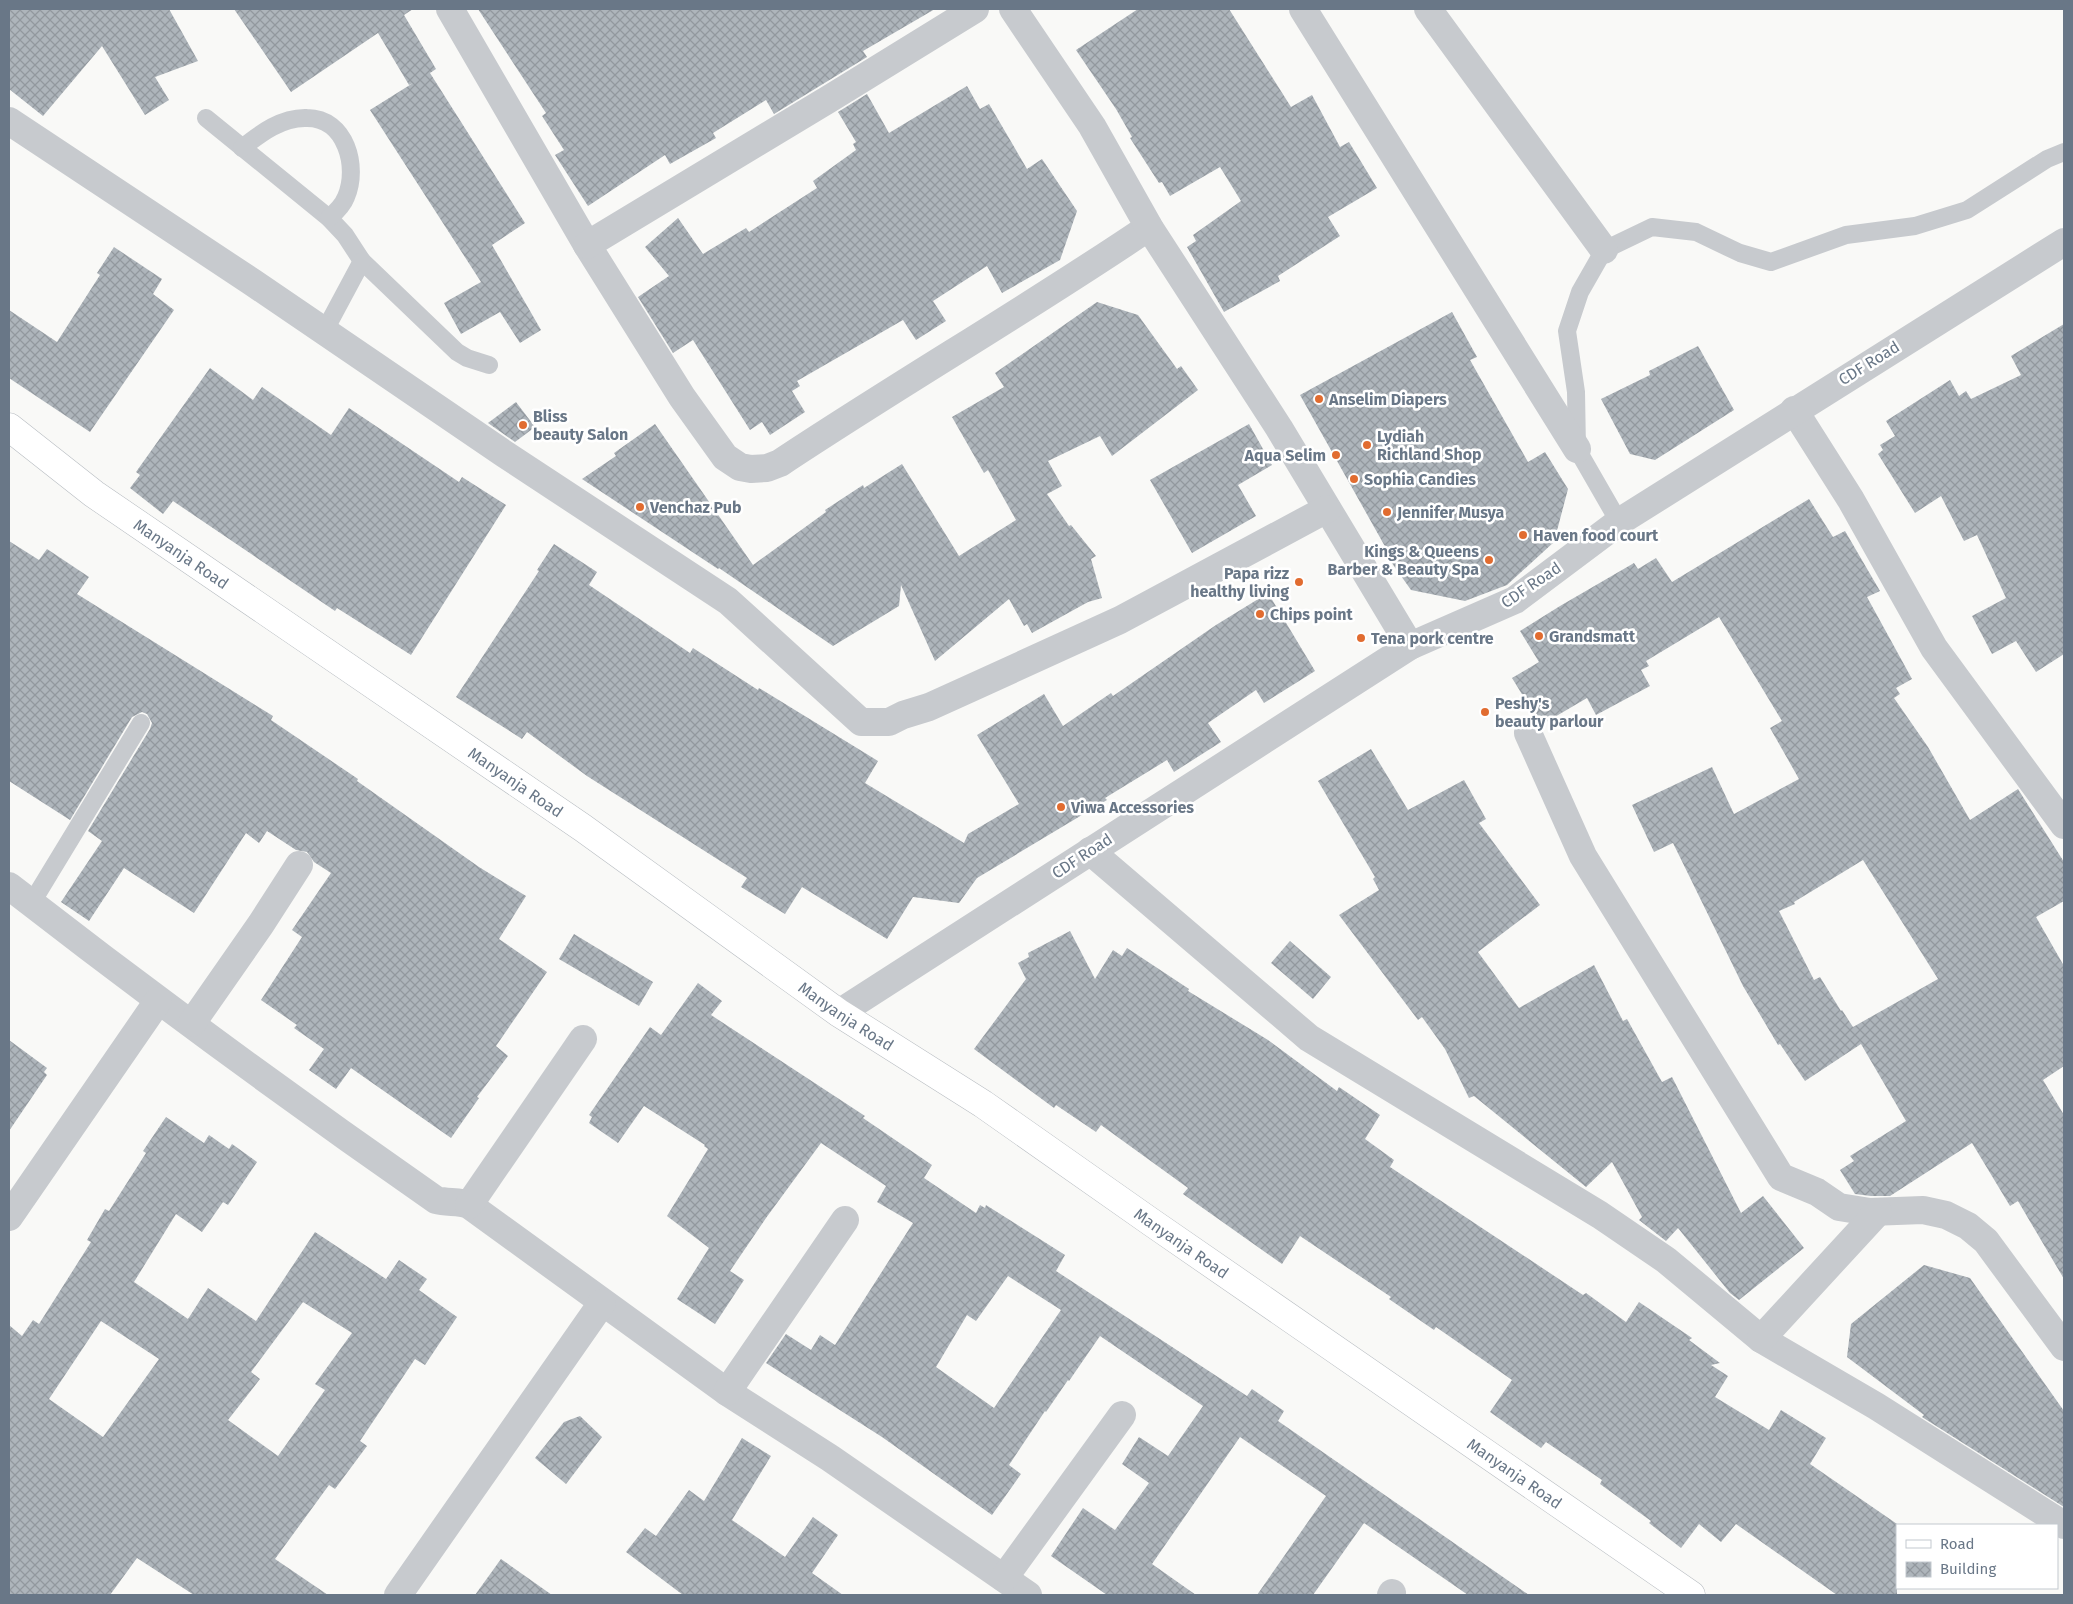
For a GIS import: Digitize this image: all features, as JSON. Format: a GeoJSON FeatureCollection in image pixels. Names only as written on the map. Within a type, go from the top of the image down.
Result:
{"type":"FeatureCollection","features":[{"type":"Feature","properties":{"kind":"main road","name":"Manyanja Road"},"geometry":{"type":"LineString","coordinates":[[9,427],[94,494],[583,828],[839,1013],[983,1104],[1691,1595]]}},
{"type":"Feature","properties":{"kind":"street"},"geometry":{"type":"LineString","coordinates":[[450,9],[587,245],[682,397],[725,457],[740,467],[750,469],[767,468],[780,463],[880,397],[1070,281],[1149,227]]}},
{"type":"Feature","properties":{"kind":"street"},"geometry":{"type":"LineString","coordinates":[[587,245],[829,100],[975,9]]}},
{"type":"Feature","properties":{"kind":"street"},"geometry":{"type":"LineString","coordinates":[[1013,9],[1092,126],[1149,227],[1279,428],[1410,646]]}},
{"type":"Feature","properties":{"kind":"street"},"geometry":{"type":"LineString","coordinates":[[1303,9],[1577,449]]}},
{"type":"Feature","properties":{"kind":"street"},"geometry":{"type":"LineString","coordinates":[[1428,9],[1604,250]]}},
{"type":"Feature","properties":{"kind":"street"},"geometry":{"type":"LineString","coordinates":[[9,121],[728,602],[861,722],[888,722],[903,714],[929,708],[1120,620],[1327,508]]}},
{"type":"Feature","properties":{"kind":"street","name":"CDF Road"},"geometry":{"type":"LineString","coordinates":[[839,1013],[1410,646],[1515,600],[1619,522],[1794,410],[2064,242]]}},
{"type":"Feature","properties":{"kind":"street"},"geometry":{"type":"LineString","coordinates":[[1794,410],[1851,500],[1934,648],[2064,825]]}},
{"type":"Feature","properties":{"kind":"street"},"geometry":{"type":"LineString","coordinates":[[1528,733],[1583,856],[1781,1177],[1817,1192],[1840,1207],[1878,1212],[1923,1210],[1946,1214],[1968,1226],[1986,1241],[2064,1347]]}},
{"type":"Feature","properties":{"kind":"street"},"geometry":{"type":"LineString","coordinates":[[1090,851],[1309,1038],[1600,1215],[1666,1260],[1761,1339],[1876,1406],[2064,1524]]}},
{"type":"Feature","properties":{"kind":"street"},"geometry":{"type":"LineString","coordinates":[[192,1023],[261,924],[299,865]]}},
{"type":"Feature","properties":{"kind":"street"},"geometry":{"type":"LineString","coordinates":[[9,886],[158,1001],[192,1023],[322,1120],[436,1200],[451,1204],[462,1202],[468,1206],[727,1392],[830,1458],[1028,1595]]}},
{"type":"Feature","properties":{"kind":"street"},"geometry":{"type":"LineString","coordinates":[[9,1217],[158,1001]]}},
{"type":"Feature","properties":{"kind":"street"},"geometry":{"type":"LineString","coordinates":[[468,1206],[583,1039]]}},
{"type":"Feature","properties":{"kind":"street"},"geometry":{"type":"LineString","coordinates":[[1761,1339],[1878,1212]]}},
{"type":"Feature","properties":{"kind":"street"},"geometry":{"type":"LineString","coordinates":[[727,1392],[846,1220]]}},
{"type":"Feature","properties":{"kind":"street"},"geometry":{"type":"LineString","coordinates":[[398,1595],[602,1303]]}},
{"type":"Feature","properties":{"kind":"street"},"geometry":{"type":"LineString","coordinates":[[1004,1578],[1122,1415]]}},
{"type":"Feature","properties":{"kind":"lane"},"geometry":{"type":"LineString","coordinates":[[206,118],[329,218],[345,235],[362,261],[457,352],[467,358],[489,365]]}},
{"type":"Feature","properties":{"kind":"lane"},"geometry":{"type":"LineString","coordinates":[[242,148],[269,127],[292,120],[308,118],[323,121],[337,132],[348,149],[352,166],[350,188],[346,200],[329,218]]}},
{"type":"Feature","properties":{"kind":"lane"},"geometry":{"type":"LineString","coordinates":[[1619,522],[1577,449],[1576,392],[1567,331],[1580,292],[1604,250],[1652,227],[1696,232],[1740,252],[1772,262],[1846,235],[1915,226],[1967,210],[2047,159],[2064,152]]}},
{"type":"Feature","properties":{"kind":"lane"},"geometry":{"type":"LineString","coordinates":[[324,332],[362,261]]}},
{"type":"Feature","properties":{"kind":"lane"},"geometry":{"type":"LineString","coordinates":[[31,904],[141,723]]}},
{"type":"Feature","properties":{"kind":"building"},"geometry":{"type":"Polygon","coordinates":[[[9,9],[169,9],[198,61],[155,77],[169,100],[145,115],[102,46],[43,116],[9,89],[9,9]]]}},
{"type":"Feature","properties":{"kind":"building"},"geometry":{"type":"Polygon","coordinates":[[[234,9],[413,9],[404,15],[436,69],[430,73],[525,223],[492,245],[541,330],[520,343],[500,312],[461,334],[444,303],[481,282],[370,110],[413,83],[409,85],[378,33],[291,92],[234,9]]]}},
{"type":"Feature","properties":{"kind":"building"},"geometry":{"type":"Polygon","coordinates":[[[478,9],[935,9],[863,51],[867,57],[774,114],[766,100],[713,133],[716,138],[670,164],[665,155],[588,206],[555,155],[564,150],[542,116],[546,113],[478,9]]]}},
{"type":"Feature","properties":{"kind":"building"},"geometry":{"type":"Polygon","coordinates":[[[1138,9],[1229,9],[1291,107],[1312,95],[1340,147],[1349,142],[1377,188],[1328,217],[1340,236],[1278,276],[1280,281],[1224,312],[1187,247],[1196,241],[1193,235],[1241,201],[1220,167],[1170,196],[1162,182],[1159,183],[1130,138],[1132,137],[1116,109],[1076,50],[1138,9]]]}},
{"type":"Feature","properties":{"kind":"building"},"geometry":{"type":"Polygon","coordinates":[[[967,86],[980,109],[989,104],[1027,169],[1042,159],[1077,211],[1060,260],[1002,293],[987,266],[933,301],[946,321],[916,340],[903,320],[797,381],[800,386],[792,391],[805,412],[770,435],[762,422],[750,430],[693,340],[673,353],[638,297],[669,276],[645,247],[678,218],[703,254],[746,228],[749,232],[817,188],[813,181],[856,150],[853,144],[856,142],[838,112],[867,94],[889,133],[967,86]]]}},
{"type":"Feature","properties":{"kind":"building"},"geometry":{"type":"Polygon","coordinates":[[[114,247],[162,279],[153,294],[174,310],[90,432],[9,378],[9,310],[57,342],[100,275],[97,273],[114,247]]]}},
{"type":"Feature","properties":{"kind":"building"},"geometry":{"type":"Polygon","coordinates":[[[1097,302],[1138,315],[1177,369],[1181,366],[1198,390],[1112,456],[1100,436],[1048,461],[1062,486],[1047,494],[1069,526],[1071,525],[1096,556],[1091,559],[1102,598],[1088,602],[1032,633],[1027,624],[1024,626],[1009,599],[935,661],[901,585],[899,606],[833,646],[719,568],[582,479],[616,456],[614,453],[655,424],[753,565],[826,512],[825,510],[863,485],[864,488],[902,464],[959,556],[1016,520],[988,470],[984,473],[952,417],[1004,387],[995,373],[1097,302]]]}},
{"type":"Feature","properties":{"kind":"building"},"geometry":{"type":"Polygon","coordinates":[[[1452,312],[1477,357],[1470,360],[1528,462],[1545,452],[1568,489],[1554,542],[1507,585],[1465,601],[1411,590],[1384,552],[1387,550],[1300,395],[1452,312]]]}},
{"type":"Feature","properties":{"kind":"building"},"geometry":{"type":"Polygon","coordinates":[[[2064,324],[2064,654],[2036,672],[2016,641],[1992,654],[1972,616],[2006,598],[1977,535],[1964,541],[1941,496],[1915,513],[1878,454],[1883,450],[1880,445],[1895,436],[1886,421],[1950,380],[1959,396],[1966,391],[1971,399],[2021,375],[2011,356],[2064,324]]]}},
{"type":"Feature","properties":{"kind":"building"},"geometry":{"type":"Polygon","coordinates":[[[1698,346],[1734,410],[1655,460],[1630,454],[1601,399],[1650,375],[1649,371],[1698,346]]]}},
{"type":"Feature","properties":{"kind":"building"},"geometry":{"type":"Polygon","coordinates":[[[210,368],[253,400],[262,387],[331,435],[349,408],[459,482],[462,477],[506,505],[411,655],[337,608],[335,611],[173,501],[163,514],[130,488],[140,475],[136,472],[210,368]]]}},
{"type":"Feature","properties":{"kind":"building"},"geometry":{"type":"Polygon","coordinates":[[[516,402],[535,427],[515,442],[488,423],[516,402]]]}},
{"type":"Feature","properties":{"kind":"building"},"geometry":{"type":"Polygon","coordinates":[[[1249,424],[1272,465],[1238,485],[1256,516],[1192,553],[1150,480],[1249,424]]]}},
{"type":"Feature","properties":{"kind":"building"},"geometry":{"type":"Polygon","coordinates":[[[1809,499],[1833,537],[1845,531],[1880,591],[1867,597],[1912,679],[1896,688],[1900,694],[1894,698],[1928,747],[1970,820],[2018,789],[2064,862],[2064,901],[2036,917],[2064,966],[2064,1066],[2043,1080],[2064,1115],[2064,1279],[2018,1201],[2010,1206],[1972,1143],[1890,1196],[1855,1194],[1840,1170],[1854,1161],[1850,1156],[1906,1121],[1861,1044],[1805,1081],[1780,1044],[1778,1045],[1743,986],[1673,843],[1654,852],[1632,805],[1712,767],[1734,814],[1799,779],[1770,728],[1782,721],[1719,617],[1646,661],[1649,666],[1641,670],[1650,686],[1596,715],[1587,698],[1541,725],[1512,678],[1539,662],[1520,631],[1560,606],[1634,563],[1638,569],[1656,558],[1672,582],[1809,499]],[[1863,860],[1794,902],[1795,904],[1779,911],[1814,980],[1820,977],[1853,1027],[1938,979],[1863,860]]]}},
{"type":"Feature","properties":{"kind":"building"},"geometry":{"type":"Polygon","coordinates":[[[9,541],[39,560],[47,549],[89,577],[77,594],[273,716],[271,720],[358,779],[357,781],[479,867],[526,896],[499,939],[547,972],[496,1046],[508,1056],[477,1097],[479,1098],[451,1138],[351,1068],[336,1089],[309,1070],[324,1049],[294,1028],[297,1025],[261,1000],[302,937],[292,930],[331,873],[314,862],[307,852],[296,850],[267,831],[259,843],[246,833],[194,913],[124,868],[89,921],[61,902],[102,841],[88,831],[152,723],[147,714],[142,712],[132,717],[70,820],[9,781],[9,541]]]}},
{"type":"Feature","properties":{"kind":"building"},"geometry":{"type":"Polygon","coordinates":[[[554,544],[597,572],[589,585],[690,653],[693,648],[758,690],[759,688],[878,761],[865,783],[964,843],[968,834],[1019,804],[977,735],[1044,694],[1063,726],[1111,693],[1113,696],[1216,625],[1268,593],[1315,671],[1264,703],[1256,690],[1208,723],[1221,742],[1174,772],[1167,760],[1105,798],[1107,800],[977,878],[959,903],[913,897],[887,939],[802,887],[785,914],[741,887],[747,878],[587,776],[527,732],[522,739],[456,697],[539,571],[537,570],[554,544]]]}},
{"type":"Feature","properties":{"kind":"building"},"geometry":{"type":"Polygon","coordinates":[[[1371,749],[1408,810],[1464,780],[1486,819],[1479,823],[1540,905],[1478,952],[1519,1008],[1594,965],[1623,1021],[1627,1019],[1662,1082],[1672,1077],[1741,1213],[1763,1196],[1804,1248],[1739,1300],[1730,1293],[1678,1228],[1666,1241],[1639,1220],[1642,1217],[1612,1162],[1586,1187],[1474,1096],[1469,1098],[1445,1049],[1422,1017],[1418,1020],[1339,915],[1379,890],[1373,879],[1375,877],[1318,781],[1371,749]]]}},
{"type":"Feature","properties":{"kind":"building"},"geometry":{"type":"Polygon","coordinates":[[[1070,931],[1095,979],[1113,950],[1122,956],[1127,948],[1189,989],[1188,991],[1268,1040],[1337,1091],[1339,1087],[1380,1115],[1365,1139],[1394,1160],[1390,1167],[1583,1295],[1586,1293],[1626,1322],[1639,1302],[1692,1338],[1689,1340],[1720,1363],[1711,1365],[1728,1376],[1715,1397],[1769,1430],[1781,1410],[1826,1438],[1810,1464],[1897,1524],[1897,1595],[1837,1595],[1736,1524],[1721,1542],[1699,1524],[1681,1548],[1649,1523],[1651,1521],[1600,1484],[1602,1480],[1546,1442],[1541,1448],[1490,1412],[1512,1380],[1436,1327],[1434,1330],[1389,1299],[1391,1297],[1300,1236],[1282,1264],[1183,1194],[1188,1188],[1101,1125],[1096,1132],[1056,1105],[1054,1108],[974,1049],[1026,979],[1018,963],[1029,957],[1028,953],[1070,931]]]}},
{"type":"Feature","properties":{"kind":"building"},"geometry":{"type":"Polygon","coordinates":[[[574,934],[653,982],[639,1006],[559,959],[574,934]]]}},
{"type":"Feature","properties":{"kind":"building"},"geometry":{"type":"Polygon","coordinates":[[[1290,941],[1331,977],[1313,999],[1271,963],[1290,941]]]}},
{"type":"Feature","properties":{"kind":"building"},"geometry":{"type":"Polygon","coordinates":[[[698,983],[722,1001],[711,1015],[865,1116],[863,1118],[932,1165],[924,1178],[976,1213],[980,1205],[985,1208],[986,1205],[1065,1255],[1056,1271],[1247,1396],[1252,1389],[1284,1411],[1278,1421],[1529,1595],[1468,1595],[1364,1523],[1313,1595],[1257,1595],[1326,1496],[1240,1437],[1152,1564],[1196,1595],[1107,1595],[1051,1556],[1083,1508],[1115,1530],[1149,1483],[1122,1464],[1139,1437],[1168,1456],[1203,1406],[1100,1336],[1069,1381],[1045,1411],[1009,1465],[1021,1474],[992,1515],[882,1437],[766,1363],[786,1334],[811,1350],[820,1335],[835,1345],[913,1223],[877,1202],[886,1186],[821,1143],[730,1271],[744,1280],[715,1324],[677,1299],[709,1248],[667,1216],[708,1149],[705,1145],[644,1106],[618,1143],[589,1123],[592,1117],[589,1115],[650,1027],[661,1035],[698,983]],[[1008,1276],[976,1321],[967,1315],[936,1367],[994,1408],[1061,1310],[1008,1276]]]}},
{"type":"Feature","properties":{"kind":"building"},"geometry":{"type":"Polygon","coordinates":[[[9,1040],[47,1068],[44,1072],[47,1075],[9,1131],[9,1040]]]}},
{"type":"Feature","properties":{"kind":"building"},"geometry":{"type":"Polygon","coordinates":[[[166,1117],[204,1143],[209,1135],[229,1149],[232,1144],[257,1162],[228,1205],[223,1202],[202,1232],[176,1214],[134,1282],[188,1319],[208,1288],[256,1321],[315,1232],[386,1279],[399,1260],[427,1279],[419,1290],[457,1317],[425,1365],[415,1359],[360,1441],[367,1446],[335,1489],[329,1485],[275,1559],[328,1595],[194,1595],[137,1558],[110,1595],[9,1595],[9,1325],[22,1336],[33,1320],[39,1324],[91,1242],[87,1240],[105,1209],[109,1211],[146,1153],[143,1151],[166,1117]],[[303,1302],[251,1372],[260,1379],[228,1420],[278,1456],[325,1390],[315,1384],[352,1333],[303,1302]],[[101,1321],[49,1399],[103,1437],[159,1359],[101,1321]]]}},
{"type":"Feature","properties":{"kind":"building"},"geometry":{"type":"Polygon","coordinates":[[[1924,1265],[1970,1278],[2064,1411],[2064,1507],[1922,1417],[1924,1415],[1847,1357],[1851,1324],[1924,1265]]]}},
{"type":"Feature","properties":{"kind":"building"},"geometry":{"type":"Polygon","coordinates":[[[580,1416],[602,1437],[566,1484],[535,1458],[564,1422],[580,1416]]]}},
{"type":"Feature","properties":{"kind":"building"},"geometry":{"type":"Polygon","coordinates":[[[742,1438],[771,1456],[732,1520],[785,1557],[813,1517],[838,1535],[812,1573],[843,1595],[683,1595],[626,1552],[645,1528],[656,1536],[689,1490],[704,1501],[742,1438]]]}},
{"type":"Feature","properties":{"kind":"building"},"geometry":{"type":"Polygon","coordinates":[[[501,1559],[552,1595],[475,1595],[501,1559]]]}},
{"type":"Feature","properties":{"kind":"place","name":"Anselim Diapers"},"geometry":{"type":"Point","coordinates":[1319,399]}},
{"type":"Feature","properties":{"kind":"place","name":"Bliss beauty Salon"},"geometry":{"type":"Point","coordinates":[523,425]}},
{"type":"Feature","properties":{"kind":"place","name":"Lydiah Richland Shop"},"geometry":{"type":"Point","coordinates":[1367,445]}},
{"type":"Feature","properties":{"kind":"place","name":"Aqua Selim"},"geometry":{"type":"Point","coordinates":[1336,455]}},
{"type":"Feature","properties":{"kind":"place","name":"Sophia Candies"},"geometry":{"type":"Point","coordinates":[1354,479]}},
{"type":"Feature","properties":{"kind":"place","name":"Venchaz Pub"},"geometry":{"type":"Point","coordinates":[640,507]}},
{"type":"Feature","properties":{"kind":"place","name":"Jennifer Musya"},"geometry":{"type":"Point","coordinates":[1387,512]}},
{"type":"Feature","properties":{"kind":"place","name":"Haven food court"},"geometry":{"type":"Point","coordinates":[1523,535]}},
{"type":"Feature","properties":{"kind":"place","name":"Kings & Queens Barber & Beauty Spa"},"geometry":{"type":"Point","coordinates":[1489,560]}},
{"type":"Feature","properties":{"kind":"place","name":"Papa rizz healthy living"},"geometry":{"type":"Point","coordinates":[1299,582]}},
{"type":"Feature","properties":{"kind":"place","name":"Chips point"},"geometry":{"type":"Point","coordinates":[1260,614]}},
{"type":"Feature","properties":{"kind":"place","name":"Grandsmatt"},"geometry":{"type":"Point","coordinates":[1539,636]}},
{"type":"Feature","properties":{"kind":"place","name":"Tena pork centre"},"geometry":{"type":"Point","coordinates":[1361,638]}},
{"type":"Feature","properties":{"kind":"place","name":"Peshy's beauty parlour"},"geometry":{"type":"Point","coordinates":[1485,712]}},
{"type":"Feature","properties":{"kind":"place","name":"Viwa Accessories"},"geometry":{"type":"Point","coordinates":[1061,807]}}]}
